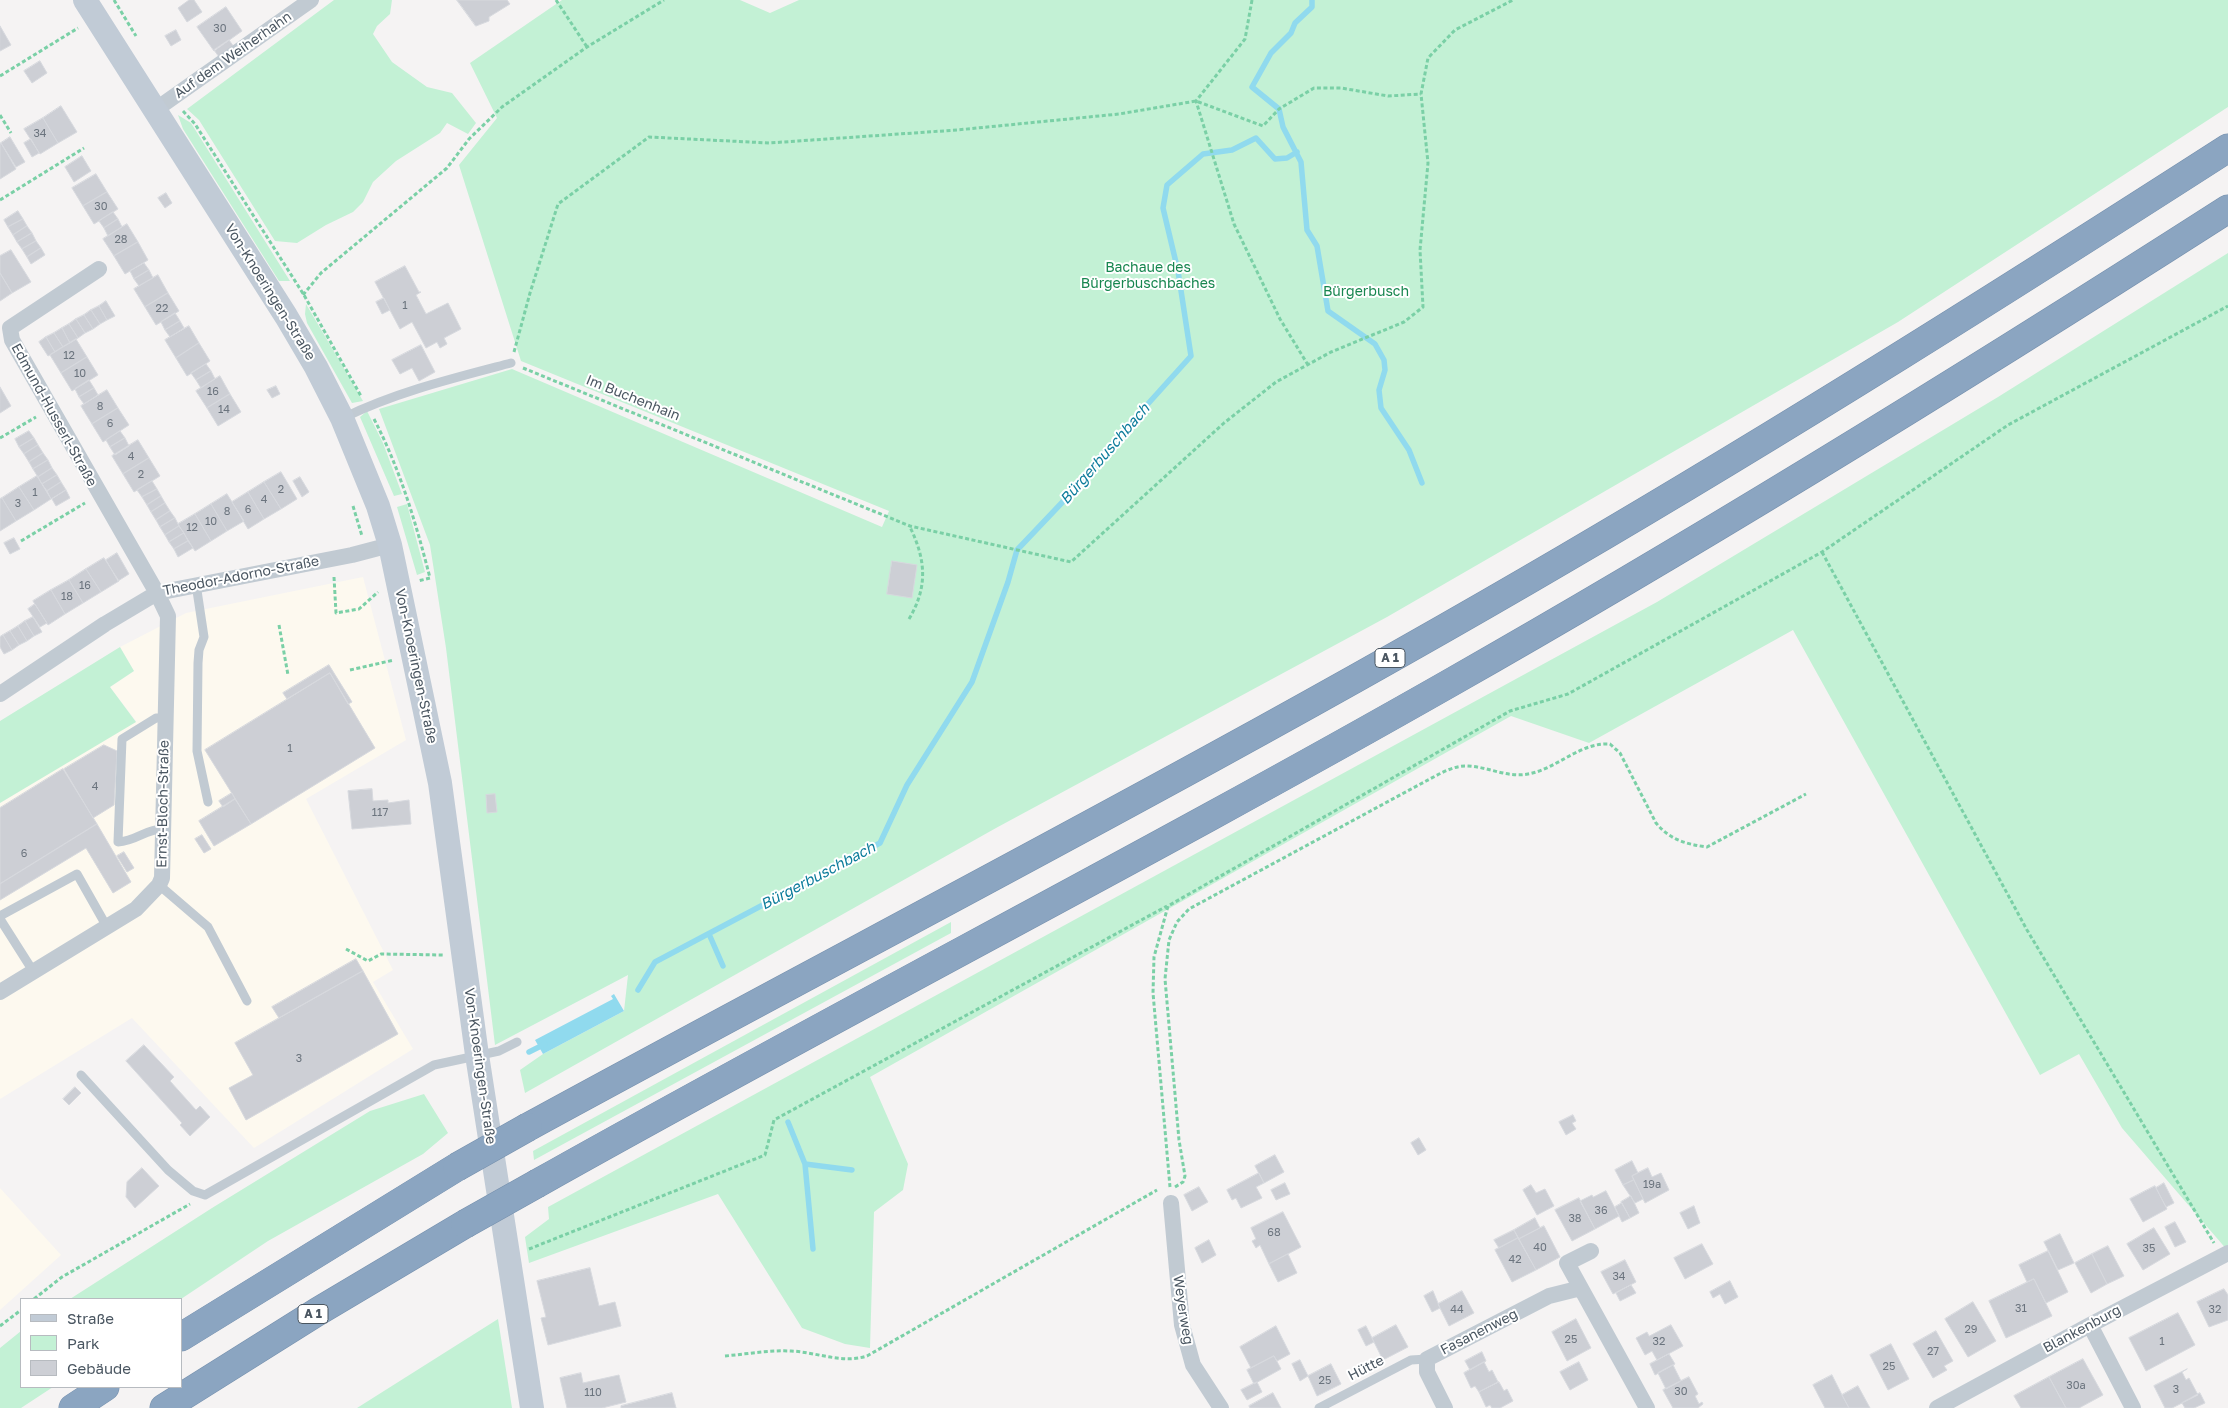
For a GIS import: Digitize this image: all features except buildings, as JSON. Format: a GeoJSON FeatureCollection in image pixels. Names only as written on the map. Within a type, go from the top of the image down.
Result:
{"type":"FeatureCollection","features":[{"type":"Feature","properties":{"kind":"highway","name":"A 1"},"geometry":{"type":"LineString","coordinates":[[182,1337],[456,1168],[528,1127],[829,963],[1084,829],[1566,558],[2056,258],[2228,148]]}},
{"type":"Feature","properties":{"kind":"highway","name":"A 1"},"geometry":{"type":"LineString","coordinates":[[164,1408],[317,1312],[465,1224],[714,1084],[1110,872],[1474,670],[1828,460],[2082,303],[2228,209]]}},
{"type":"Feature","properties":{"kind":"highway"},"geometry":{"type":"LineString","coordinates":[[73,1408],[103,1388]]}},
{"type":"Feature","properties":{"kind":"main road","name":"Von-Knoeringen-Straße"},"geometry":{"type":"LineString","coordinates":[[80,10],[155,110],[286,316],[316,367],[342,418],[378,506],[390,545],[385,588],[440,783],[477,1055],[532,1408]]}},
{"type":"Feature","properties":{"kind":"street","name":"Auf dem Weiherhahn"},"geometry":{"type":"LineString","coordinates":[[155,110],[311,0]]}},
{"type":"Feature","properties":{"kind":"street","name":"Edmund-Husserl-Straße"},"geometry":{"type":"LineString","coordinates":[[99,269],[10,328],[12,340],[50,410],[157,593]]}},
{"type":"Feature","properties":{"kind":"street","name":"Theodor-Adorno-Straße"},"geometry":{"type":"LineString","coordinates":[[0,694],[105,624],[157,593],[390,545]]}},
{"type":"Feature","properties":{"kind":"street","name":"Ernst-Bloch-Straße"},"geometry":{"type":"LineString","coordinates":[[0,992],[136,909],[159,885],[162,878],[168,616],[157,593]]}},
{"type":"Feature","properties":{"kind":"street","name":"Weyerweg"},"geometry":{"type":"LineString","coordinates":[[1170,1195],[1182,1325],[1193,1364],[1221,1408]]}},
{"type":"Feature","properties":{"kind":"street"},"geometry":{"type":"LineString","coordinates":[[1591,1251],[1567,1263],[1647,1408]]}},
{"type":"Feature","properties":{"kind":"street","name":"Blankenburg"},"geometry":{"type":"LineString","coordinates":[[1938,1408],[2090,1325],[2225,1255]]}},
{"type":"Feature","properties":{"kind":"street","name":"Fasanenweg"},"geometry":{"type":"LineString","coordinates":[[1445,1408],[1427,1372],[1427,1359],[1549,1296],[1581,1288]]}},
{"type":"Feature","properties":{"kind":"street"},"geometry":{"type":"LineString","coordinates":[[2090,1325],[2133,1408]]}},
{"type":"Feature","properties":{"kind":"lane"},"geometry":{"type":"LineString","coordinates":[[342,418],[367,406],[431,384],[511,363]]}},
{"type":"Feature","properties":{"kind":"lane"},"geometry":{"type":"LineString","coordinates":[[196,584],[204,637],[199,650],[198,663],[197,751],[208,802]]}},
{"type":"Feature","properties":{"kind":"lane"},"geometry":{"type":"LineString","coordinates":[[163,829],[153,829],[131,842],[118,842],[122,739],[156,718],[166,718]]}},
{"type":"Feature","properties":{"kind":"lane"},"geometry":{"type":"LineString","coordinates":[[33,971],[0,918],[77,874],[108,927]]}},
{"type":"Feature","properties":{"kind":"lane"},"geometry":{"type":"LineString","coordinates":[[159,885],[208,927],[247,1001]]}},
{"type":"Feature","properties":{"kind":"lane"},"geometry":{"type":"LineString","coordinates":[[81,1074],[168,1170],[192,1191],[205,1195],[434,1065],[499,1051],[517,1042]]}},
{"type":"Feature","properties":{"kind":"lane","name":"Hütte"},"geometry":{"type":"LineString","coordinates":[[1319,1408],[1411,1360],[1427,1359]]}},
{"type":"Feature","properties":{"kind":"path"},"geometry":{"type":"LineString","coordinates":[[556,0],[587,47]]}},
{"type":"Feature","properties":{"kind":"path"},"geometry":{"type":"LineString","coordinates":[[286,316],[321,272],[447,168],[469,139],[502,107],[587,47],[664,0]]}},
{"type":"Feature","properties":{"kind":"path"},"geometry":{"type":"LineString","coordinates":[[1196,101],[1245,38],[1252,0]]}},
{"type":"Feature","properties":{"kind":"path"},"geometry":{"type":"LineString","coordinates":[[1196,101],[1234,224],[1280,319],[1308,365],[1331,352],[1404,322],[1423,307],[1420,250],[1428,163],[1421,94],[1428,58],[1455,30],[1513,0]]}},
{"type":"Feature","properties":{"kind":"path"},"geometry":{"type":"LineString","coordinates":[[80,10],[79,27],[84,35]]}},
{"type":"Feature","properties":{"kind":"path"},"geometry":{"type":"LineString","coordinates":[[0,76],[79,27]]}},
{"type":"Feature","properties":{"kind":"path"},"geometry":{"type":"LineString","coordinates":[[511,363],[530,293],[558,204],[649,137],[779,143],[976,129],[1119,114],[1196,101],[1263,126],[1279,109],[1314,88],[1341,88],[1388,96],[1421,94]]}},
{"type":"Feature","properties":{"kind":"path"},"geometry":{"type":"LineString","coordinates":[[0,115],[11,134]]}},
{"type":"Feature","properties":{"kind":"path"},"geometry":{"type":"LineString","coordinates":[[0,200],[84,148]]}},
{"type":"Feature","properties":{"kind":"path"},"geometry":{"type":"LineString","coordinates":[[509,1257],[766,1155],[774,1120],[1168,906],[1510,711],[1568,694],[1822,552],[2008,425],[2228,306]]}},
{"type":"Feature","properties":{"kind":"path","name":"Im Buchenhain"},"geometry":{"type":"LineString","coordinates":[[511,363],[910,526],[1071,562],[1224,423],[1276,382],[1308,365]]}},
{"type":"Feature","properties":{"kind":"path"},"geometry":{"type":"LineString","coordinates":[[0,438],[50,410]]}},
{"type":"Feature","properties":{"kind":"path"},"geometry":{"type":"LineString","coordinates":[[21,541],[100,495]]}},
{"type":"Feature","properties":{"kind":"path"},"geometry":{"type":"LineString","coordinates":[[352,505],[367,551]]}},
{"type":"Feature","properties":{"kind":"path"},"geometry":{"type":"LineString","coordinates":[[909,619],[918,604],[924,578],[920,548],[910,526]]}},
{"type":"Feature","properties":{"kind":"path"},"geometry":{"type":"LineString","coordinates":[[1822,552],[2027,930],[2225,1255]]}},
{"type":"Feature","properties":{"kind":"path"},"geometry":{"type":"LineString","coordinates":[[334,580],[336,613],[359,609],[385,588]]}},
{"type":"Feature","properties":{"kind":"path"},"geometry":{"type":"LineString","coordinates":[[381,600],[385,588]]}},
{"type":"Feature","properties":{"kind":"path"},"geometry":{"type":"LineString","coordinates":[[278,625],[288,675]]}},
{"type":"Feature","properties":{"kind":"path"},"geometry":{"type":"LineString","coordinates":[[350,670],[390,660]]}},
{"type":"Feature","properties":{"kind":"path"},"geometry":{"type":"LineString","coordinates":[[1170,1195],[1185,1176],[1179,1140],[1166,1000],[1167,954],[1169,940],[1176,922],[1189,909],[1426,781],[1460,767],[1483,768],[1506,774],[1529,774],[1561,762],[1592,746],[1610,744],[1620,753],[1656,823],[1664,833],[1689,845],[1707,847],[1806,794]]}},
{"type":"Feature","properties":{"kind":"path"},"geometry":{"type":"LineString","coordinates":[[1168,906],[1154,957],[1153,993],[1170,1195]]}},
{"type":"Feature","properties":{"kind":"path"},"geometry":{"type":"LineString","coordinates":[[346,949],[368,960],[381,954],[464,954]]}},
{"type":"Feature","properties":{"kind":"path"},"geometry":{"type":"LineString","coordinates":[[725,1356],[791,1351],[846,1360],[867,1356],[1162,1188],[1170,1195]]}},
{"type":"Feature","properties":{"kind":"path"},"geometry":{"type":"LineString","coordinates":[[35,1298],[62,1277],[205,1195]]}},
{"type":"Feature","properties":{"kind":"path"},"geometry":{"type":"LineString","coordinates":[[0,1326],[20,1311]]}},
{"type":"Feature","properties":{"kind":"shaded area"},"geometry":{"type":"Polygon","coordinates":[[[363,577],[406,740],[306,799],[393,970],[373,982],[413,1049],[254,1148],[132,1018],[0,1099],[0,803],[136,721],[110,687],[134,671],[120,647],[186,613],[363,577]]]}},
{"type":"Feature","properties":{"kind":"shaded area"},"geometry":{"type":"Polygon","coordinates":[[[0,1188],[61,1255],[0,1310],[0,1188]]]}},
{"type":"Feature","properties":{"kind":"green space"},"geometry":{"type":"Polygon","coordinates":[[[334,0],[392,0],[390,14],[377,26],[373,34],[392,62],[427,87],[452,93],[476,123],[468,134],[447,123],[440,133],[396,161],[373,182],[363,202],[353,212],[326,225],[297,243],[275,241],[199,120],[187,109],[334,0]]]}},
{"type":"Feature","properties":{"kind":"green space","name":"Bürgerbusch"},"geometry":{"type":"Polygon","coordinates":[[[562,0],[740,0],[770,13],[799,0],[2228,0],[2228,107],[1898,322],[1387,617],[996,828],[525,1093],[520,1070],[543,1054],[624,1011],[628,975],[495,1045],[446,648],[430,545],[379,409],[512,369],[882,527],[889,511],[521,361],[459,165],[497,118],[470,63],[562,0]]]}},
{"type":"Feature","properties":{"kind":"green space"},"geometry":{"type":"Polygon","coordinates":[[[178,115],[191,123],[290,281],[279,281],[183,129],[178,115]]]}},
{"type":"Feature","properties":{"kind":"green space"},"geometry":{"type":"Polygon","coordinates":[[[2228,253],[2228,1251],[2122,1128],[2079,1054],[2040,1075],[1793,630],[1589,743],[1511,716],[870,1077],[908,1164],[903,1190],[874,1212],[870,1348],[845,1344],[802,1328],[718,1194],[529,1263],[525,1237],[549,1219],[548,1207],[1657,602],[1998,397],[2228,253]]]}},
{"type":"Feature","properties":{"kind":"green space"},"geometry":{"type":"Polygon","coordinates":[[[306,304],[363,401],[352,403],[307,323],[305,314],[306,304]]]}},
{"type":"Feature","properties":{"kind":"green space"},"geometry":{"type":"Polygon","coordinates":[[[367,411],[383,443],[402,494],[394,496],[360,417],[367,411]]]}},
{"type":"Feature","properties":{"kind":"green space"},"geometry":{"type":"Polygon","coordinates":[[[407,504],[425,572],[417,575],[397,507],[407,504]]]}},
{"type":"Feature","properties":{"kind":"green space"},"geometry":{"type":"Polygon","coordinates":[[[120,647],[134,671],[110,687],[136,722],[0,803],[0,721],[120,647]]]}},
{"type":"Feature","properties":{"kind":"green space"},"geometry":{"type":"Polygon","coordinates":[[[951,922],[951,933],[534,1160],[533,1151],[951,922]]]}},
{"type":"Feature","properties":{"kind":"green space"},"geometry":{"type":"Polygon","coordinates":[[[424,1094],[448,1133],[423,1154],[268,1241],[182,1298],[72,1298],[212,1208],[370,1111],[424,1094]]]}},
{"type":"Feature","properties":{"kind":"green space"},"geometry":{"type":"Polygon","coordinates":[[[498,1319],[512,1408],[357,1408],[498,1319]]]}},
{"type":"Feature","properties":{"kind":"green space"},"geometry":{"type":"Polygon","coordinates":[[[20,1332],[20,1388],[51,1388],[21,1408],[0,1408],[0,1348],[20,1332]]]}},
{"type":"Feature","properties":{"kind":"water"},"geometry":{"type":"Polygon","coordinates":[[[614,994],[624,1011],[543,1054],[535,1040],[613,999],[611,996],[614,994]]]}},
{"type":"Feature","properties":{"kind":"waterway"},"geometry":{"type":"LineString","coordinates":[[1312,0],[1312,7],[1295,23],[1291,33],[1271,53],[1252,87],[1279,109],[1283,127],[1301,162],[1307,230],[1317,246],[1328,311],[1375,344],[1384,360],[1385,370],[1379,390],[1381,408],[1409,450],[1422,483]]}},
{"type":"Feature","properties":{"kind":"waterway","name":"Bürgerbuschbach"},"geometry":{"type":"LineString","coordinates":[[638,990],[655,962],[880,843],[907,785],[972,682],[1008,582],[1017,550],[1073,491],[1101,456],[1191,356],[1178,271],[1163,208],[1167,185],[1203,154],[1232,150],[1256,138],[1275,159],[1287,158],[1297,152]]}},
{"type":"Feature","properties":{"kind":"waterway","name":"Bürgerbuschbach"},"geometry":{"type":"LineString","coordinates":[[709,934],[723,966]]}},
{"type":"Feature","properties":{"kind":"waterway","name":"Bürgerbuschbach"},"geometry":{"type":"LineString","coordinates":[[529,1052],[545,1044]]}},
{"type":"Feature","properties":{"kind":"waterway","name":"Bürgerbuschbach"},"geometry":{"type":"LineString","coordinates":[[788,1122],[805,1164],[813,1249]]}},
{"type":"Feature","properties":{"kind":"waterway","name":"Bürgerbuschbach"},"geometry":{"type":"LineString","coordinates":[[805,1164],[852,1170]]}},
{"type":"Feature","properties":{"kind":"park label","name":"Bachaue des Bürgerbuschbaches"},"geometry":{"type":"Point","coordinates":[1148,276]}}]}
